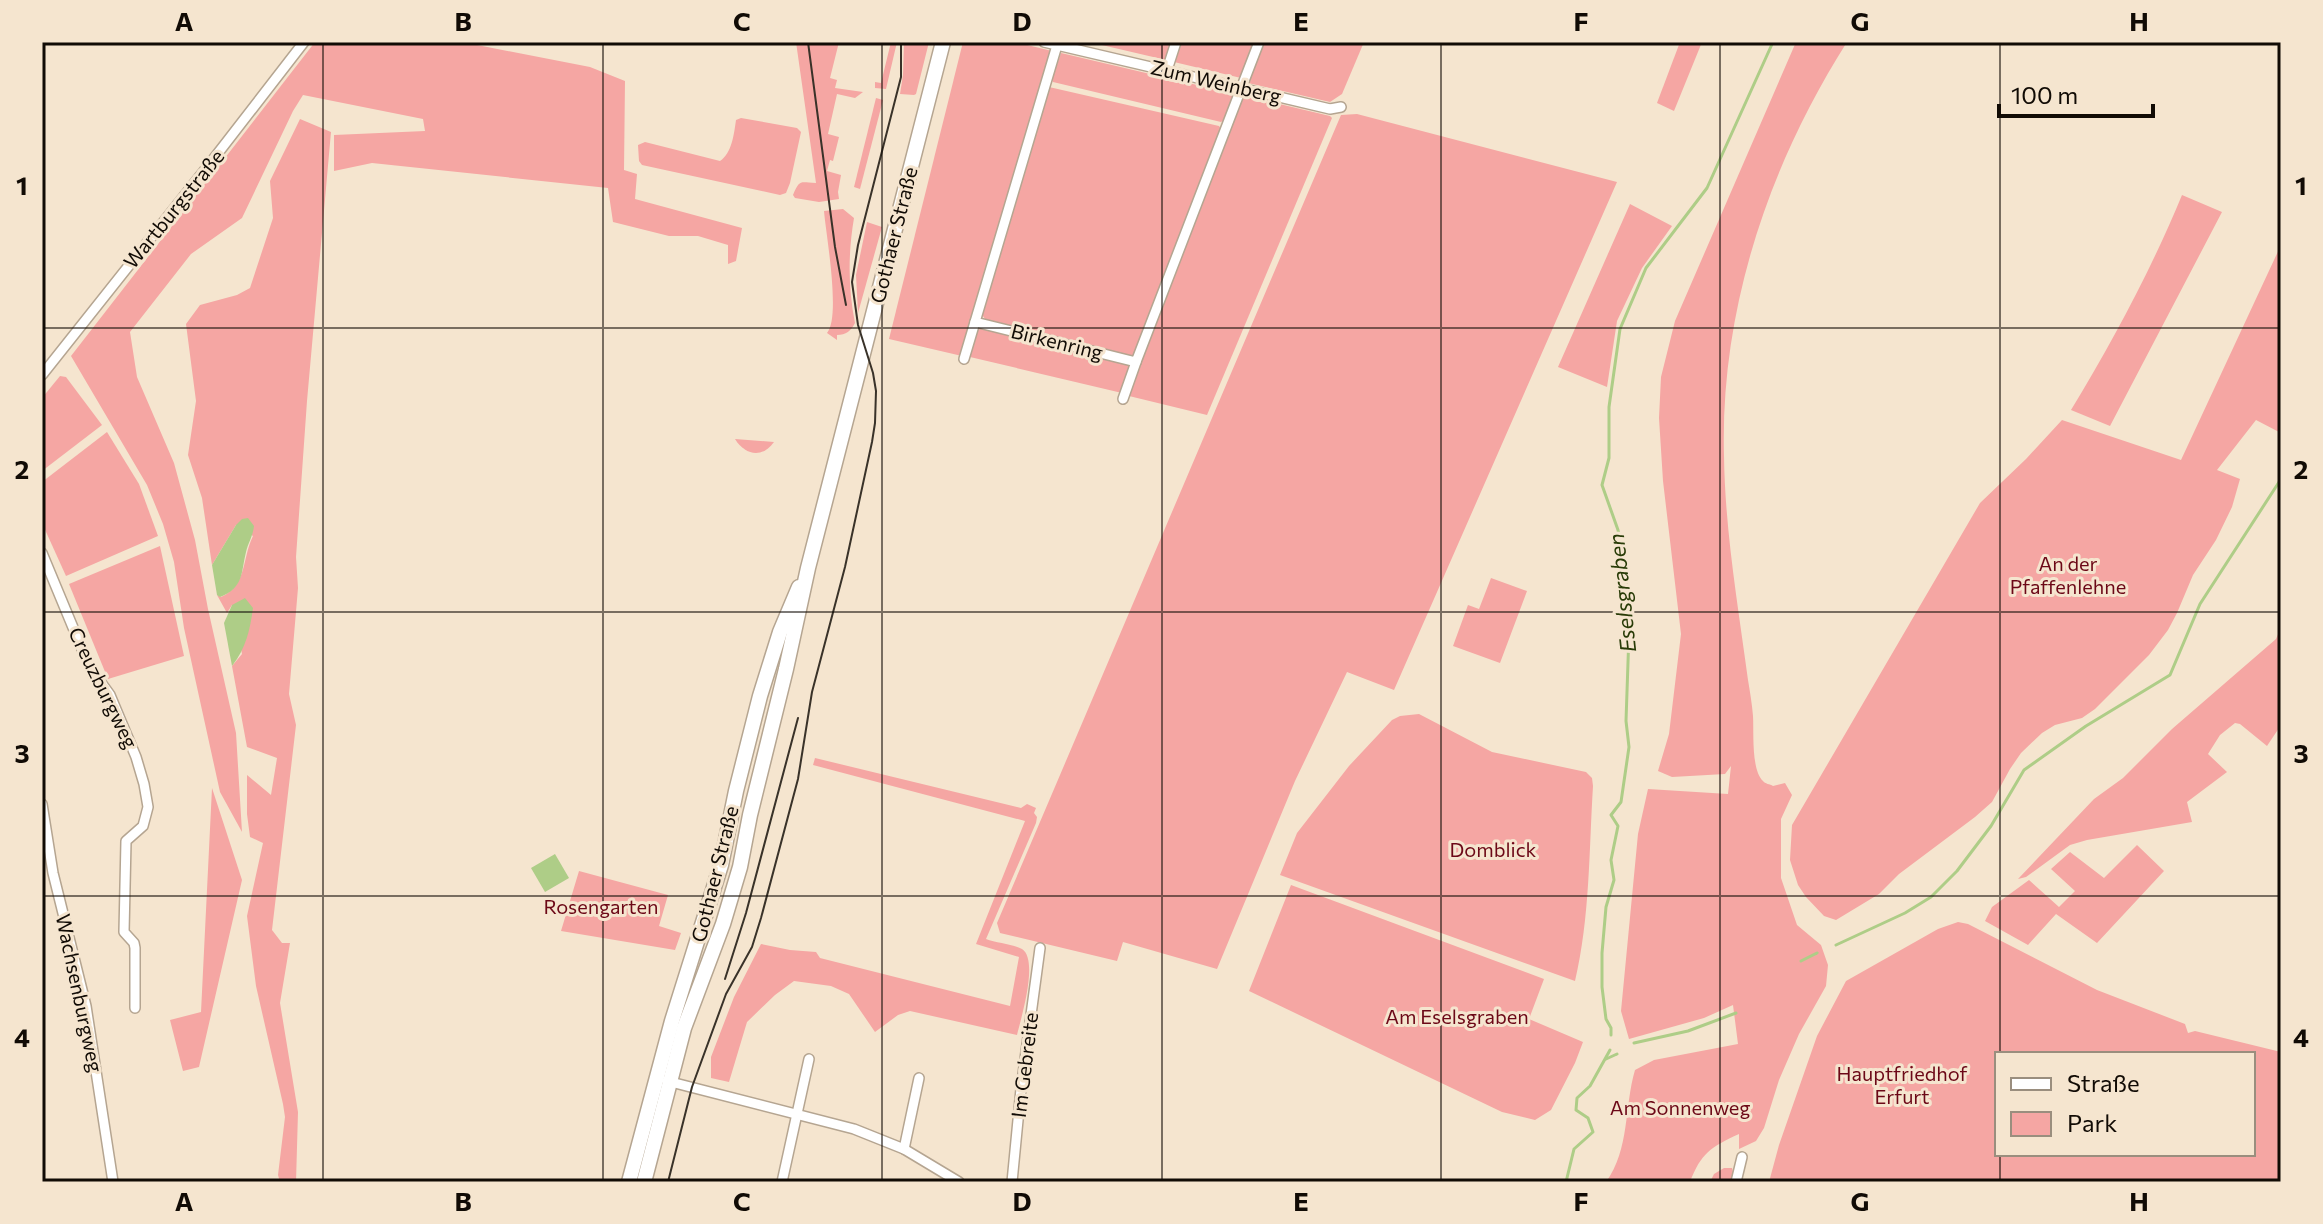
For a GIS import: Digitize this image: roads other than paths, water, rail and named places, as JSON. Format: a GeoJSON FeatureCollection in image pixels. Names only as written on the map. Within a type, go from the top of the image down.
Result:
{"type":"FeatureCollection","features":[{"type":"Feature","properties":{"kind":"main road","name":"Gothaer Straße"},"geometry":{"type":"LineString","coordinates":[[629,1182],[663,1080],[721,865],[760,696],[780,632],[808,568],[943,42]]}},
{"type":"Feature","properties":{"kind":"main road","name":"Gothaer Straße"},"geometry":{"type":"LineString","coordinates":[[644,1182],[663,1080]]}},
{"type":"Feature","properties":{"kind":"street","name":"Wartburgstraße"},"geometry":{"type":"LineString","coordinates":[[42,375],[304,42]]}},
{"type":"Feature","properties":{"kind":"street","name":"Zum Weinberg"},"geometry":{"type":"LineString","coordinates":[[1044,42],[1330,109],[1341,107]]}},
{"type":"Feature","properties":{"kind":"street"},"geometry":{"type":"LineString","coordinates":[[1167,70],[1176,42]]}},
{"type":"Feature","properties":{"kind":"street"},"geometry":{"type":"LineString","coordinates":[[1123,399],[1259,42]]}},
{"type":"Feature","properties":{"kind":"street"},"geometry":{"type":"LineString","coordinates":[[964,359],[1058,44]]}},
{"type":"Feature","properties":{"kind":"street","name":"Birkenring"},"geometry":{"type":"LineString","coordinates":[[975,322],[1136,362]]}},
{"type":"Feature","properties":{"kind":"street","name":"Creuzburgweg"},"geometry":{"type":"LineString","coordinates":[[42,553],[89,666],[110,695],[144,784],[148,807],[143,826],[126,841],[124,932],[135,948],[135,1008]]}},
{"type":"Feature","properties":{"kind":"street","name":"Wachsenburgweg"},"geometry":{"type":"LineString","coordinates":[[42,804],[53,873],[86,1006],[113,1182]]}},
{"type":"Feature","properties":{"kind":"street"},"geometry":{"type":"LineString","coordinates":[[42,875],[53,873]]}},
{"type":"Feature","properties":{"kind":"street","name":"Im Gebreite"},"geometry":{"type":"LineString","coordinates":[[1012,1182],[1040,948]]}},
{"type":"Feature","properties":{"kind":"street"},"geometry":{"type":"LineString","coordinates":[[782,1182],[809,1059]]}},
{"type":"Feature","properties":{"kind":"street"},"geometry":{"type":"LineString","coordinates":[[904,1149],[919,1078]]}},
{"type":"Feature","properties":{"kind":"street"},"geometry":{"type":"LineString","coordinates":[[663,1080],[854,1129],[904,1149],[959,1182]]}},
{"type":"Feature","properties":{"kind":"street"},"geometry":{"type":"LineString","coordinates":[[1736,1182],[1742,1157]]}},
{"type":"Feature","properties":{"kind":"waterway","name":"Eselsgraben"},"geometry":{"type":"LineString","coordinates":[[1611,1035],[1602,987],[1602,953],[1606,907],[1614,880],[1611,860],[1618,826],[1611,815],[1621,802],[1629,747],[1626,721],[1629,633],[1628,595],[1618,530],[1602,485],[1609,458],[1609,407],[1620,329],[1646,268],[1707,188],[1773,42]]}},
{"type":"Feature","properties":{"kind":"waterway"},"geometry":{"type":"LineString","coordinates":[[1836,945],[1905,913],[1931,897],[1957,871],[1991,826],[2024,770],[2086,726],[2170,675],[2200,604],[2281,479]]}},
{"type":"Feature","properties":{"kind":"waterway"},"geometry":{"type":"LineString","coordinates":[[1801,961],[1817,953]]}},
{"type":"Feature","properties":{"kind":"waterway"},"geometry":{"type":"LineString","coordinates":[[1634,1043],[1688,1031],[1736,1013]]}},
{"type":"Feature","properties":{"kind":"waterway","name":"Eselsgraben"},"geometry":{"type":"LineString","coordinates":[[1566,1182],[1574,1149],[1593,1132],[1588,1118],[1576,1110],[1577,1098],[1590,1086],[1610,1050]]}},
{"type":"Feature","properties":{"kind":"waterway"},"geometry":{"type":"LineString","coordinates":[[1606,1059],[1617,1054]]}},
{"type":"Feature","properties":{"kind":"tram line"},"geometry":{"type":"LineString","coordinates":[[808,42],[835,247],[846,305]]}},
{"type":"Feature","properties":{"kind":"tram line"},"geometry":{"type":"LineString","coordinates":[[668,1182],[692,1087],[726,994],[752,947],[761,918],[798,779],[812,692],[845,567],[872,442],[876,391],[858,325],[852,282],[858,245],[901,77],[901,42]]}},
{"type":"Feature","properties":{"kind":"tram line"},"geometry":{"type":"LineString","coordinates":[[725,979],[746,913],[798,718]]}},
{"type":"Feature","properties":{"kind":"park label","name":"An der Pfaffenlehne"},"geometry":{"type":"Point","coordinates":[2068,576]}},
{"type":"Feature","properties":{"kind":"park label","name":"Domblick"},"geometry":{"type":"Point","coordinates":[1493,850]}},
{"type":"Feature","properties":{"kind":"park label","name":"Rosengarten"},"geometry":{"type":"Point","coordinates":[601,907]}},
{"type":"Feature","properties":{"kind":"park label","name":"Am Eselsgraben"},"geometry":{"type":"Point","coordinates":[1457,1017]}},
{"type":"Feature","properties":{"kind":"park label","name":"Hauptfriedhof Erfurt"},"geometry":{"type":"Point","coordinates":[1902,1086]}},
{"type":"Feature","properties":{"kind":"park label","name":"Am Sonnenweg"},"geometry":{"type":"Point","coordinates":[1680,1108]}}]}
